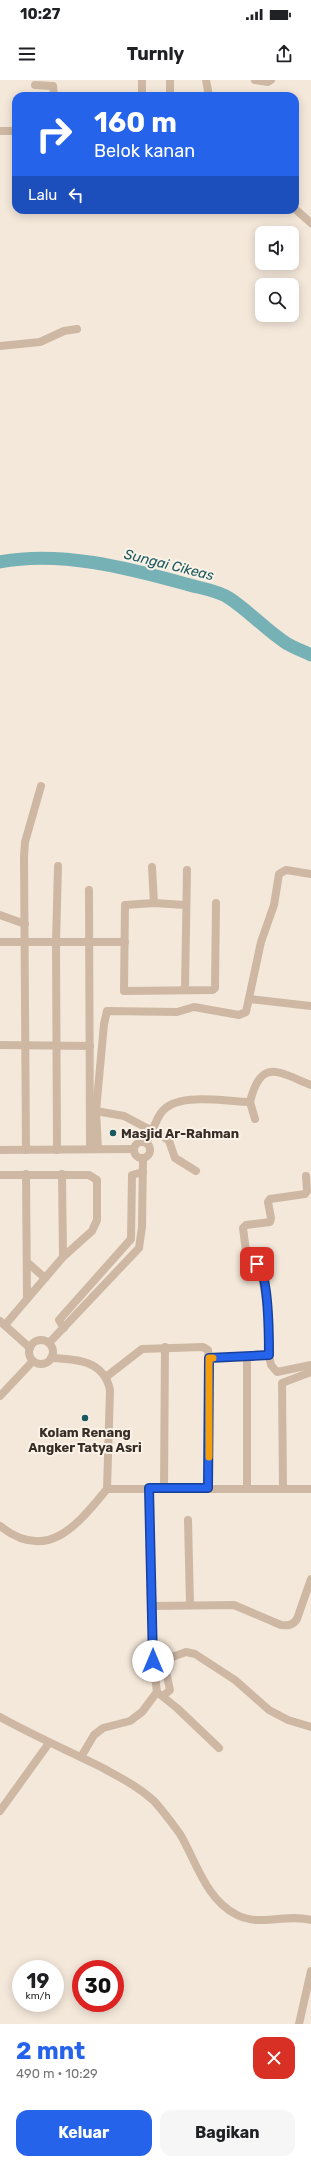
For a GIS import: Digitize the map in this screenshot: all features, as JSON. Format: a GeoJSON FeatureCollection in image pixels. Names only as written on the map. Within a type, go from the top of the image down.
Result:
{"type":"FeatureCollection","features":[{"type":"Feature","properties":{"kind":"street"},"geometry":{"type":"LineString","coordinates":[[142,80],[142,92]]}},
{"type":"Feature","properties":{"kind":"street"},"geometry":{"type":"LineString","coordinates":[[170,80],[170,92]]}},
{"type":"Feature","properties":{"kind":"street"},"geometry":{"type":"LineString","coordinates":[[206,80],[208,92]]}},
{"type":"Feature","properties":{"kind":"street"},"geometry":{"type":"LineString","coordinates":[[255,80],[268,82],[271,80]]}},
{"type":"Feature","properties":{"kind":"street"},"geometry":{"type":"LineString","coordinates":[[34,85],[53,86],[54,92]]}},
{"type":"Feature","properties":{"kind":"street"},"geometry":{"type":"LineString","coordinates":[[0,131],[12,131]]}},
{"type":"Feature","properties":{"kind":"street"},"geometry":{"type":"LineString","coordinates":[[299,212],[311,223]]}},
{"type":"Feature","properties":{"kind":"street"},"geometry":{"type":"LineString","coordinates":[[0,346],[40,342],[64,331],[77,329]]}},
{"type":"Feature","properties":{"kind":"street"},"geometry":{"type":"LineString","coordinates":[[26,1150],[25,842],[41,786]]}},
{"type":"Feature","properties":{"kind":"street"},"geometry":{"type":"LineString","coordinates":[[57,1150],[58,1045],[56,942],[58,866]]}},
{"type":"Feature","properties":{"kind":"street"},"geometry":{"type":"LineString","coordinates":[[152,867],[154,903]]}},
{"type":"Feature","properties":{"kind":"street"},"geometry":{"type":"LineString","coordinates":[[185,989],[185,905],[187,870]]}},
{"type":"Feature","properties":{"kind":"street"},"geometry":{"type":"LineString","coordinates":[[94,1149],[104,1024],[107,1011],[177,1012],[194,1007],[239,1015],[246,1012],[261,942],[274,905],[279,874],[286,870],[311,874]]}},
{"type":"Feature","properties":{"kind":"street"},"geometry":{"type":"LineString","coordinates":[[89,890],[90,1046],[94,1149]]}},
{"type":"Feature","properties":{"kind":"street"},"geometry":{"type":"LineString","coordinates":[[185,905],[154,903],[125,905],[124,995],[185,989],[213,990],[215,988],[216,902]]}},
{"type":"Feature","properties":{"kind":"street"},"geometry":{"type":"LineString","coordinates":[[0,915],[25,924]]}},
{"type":"Feature","properties":{"kind":"street"},"geometry":{"type":"LineString","coordinates":[[0,942],[125,942]]}},
{"type":"Feature","properties":{"kind":"street"},"geometry":{"type":"LineString","coordinates":[[250,999],[311,1006]]}},
{"type":"Feature","properties":{"kind":"street"},"geometry":{"type":"LineString","coordinates":[[0,1045],[90,1046]]}},
{"type":"Feature","properties":{"kind":"street"},"geometry":{"type":"LineString","coordinates":[[255,1119],[250,1102],[254,1088],[265,1072],[274,1071],[311,1085]]}},
{"type":"Feature","properties":{"kind":"street"},"geometry":{"type":"LineString","coordinates":[[146,1143],[161,1113],[168,1106],[179,1100],[250,1102]]}},
{"type":"Feature","properties":{"kind":"street"},"geometry":{"type":"LineString","coordinates":[[96,1111],[124,1116],[153,1130],[168,1141],[175,1158],[196,1171]]}},
{"type":"Feature","properties":{"kind":"street"},"geometry":{"type":"LineString","coordinates":[[0,1150],[134,1148],[139,1143],[146,1143]]}},
{"type":"Feature","properties":{"kind":"street"},"geometry":{"type":"LineString","coordinates":[[49,1343],[139,1248],[142,1227],[143,1158],[150,1152],[146,1143]]}},
{"type":"Feature","properties":{"kind":"street"},"geometry":{"type":"LineString","coordinates":[[134,1148],[138,1157],[143,1158]]}},
{"type":"Feature","properties":{"kind":"street"},"geometry":{"type":"LineString","coordinates":[[64,1328],[59,1320],[130,1242],[132,1175],[143,1172]]}},
{"type":"Feature","properties":{"kind":"street"},"geometry":{"type":"LineString","coordinates":[[26,1174],[28,1263],[27,1298]]}},
{"type":"Feature","properties":{"kind":"street"},"geometry":{"type":"LineString","coordinates":[[62,1174],[63,1257]]}},
{"type":"Feature","properties":{"kind":"street"},"geometry":{"type":"LineString","coordinates":[[0,1175],[89,1175],[97,1180],[97,1220],[92,1231],[63,1257],[3,1323],[30,1348]]}},
{"type":"Feature","properties":{"kind":"street"},"geometry":{"type":"LineString","coordinates":[[306,1176],[307,1193],[270,1199],[268,1202],[271,1218],[270,1222],[246,1225],[243,1228],[247,1259],[251,1263],[259,1264],[261,1268],[267,1308],[269,1355],[271,1365],[277,1372],[311,1365]]}},
{"type":"Feature","properties":{"kind":"street"},"geometry":{"type":"LineString","coordinates":[[131,1227],[142,1227]]}},
{"type":"Feature","properties":{"kind":"street"},"geometry":{"type":"LineString","coordinates":[[28,1263],[45,1278]]}},
{"type":"Feature","properties":{"kind":"street"},"geometry":{"type":"LineString","coordinates":[[108,1266],[116,1273]]}},
{"type":"Feature","properties":{"kind":"street"},"geometry":{"type":"LineString","coordinates":[[84,1292],[91,1299]]}},
{"type":"Feature","properties":{"kind":"street"},"geometry":{"type":"LineString","coordinates":[[0,1526],[28,1541],[52,1538],[70,1530],[107,1489],[110,1390],[106,1377],[97,1367],[80,1359],[51,1358],[42,1364],[33,1360],[29,1352],[32,1344],[41,1340],[49,1343],[53,1351],[51,1358]]}},
{"type":"Feature","properties":{"kind":"street"},"geometry":{"type":"LineString","coordinates":[[106,1377],[139,1350],[203,1347],[208,1350],[208,1488]]}},
{"type":"Feature","properties":{"kind":"street"},"geometry":{"type":"LineString","coordinates":[[164,1488],[165,1348]]}},
{"type":"Feature","properties":{"kind":"street"},"geometry":{"type":"LineString","coordinates":[[209,1358],[246,1358],[269,1355]]}},
{"type":"Feature","properties":{"kind":"street"},"geometry":{"type":"LineString","coordinates":[[246,1358],[247,1488]]}},
{"type":"Feature","properties":{"kind":"street"},"geometry":{"type":"LineString","coordinates":[[0,1396],[33,1360]]}},
{"type":"Feature","properties":{"kind":"street"},"geometry":{"type":"LineString","coordinates":[[283,1489],[282,1383],[311,1372]]}},
{"type":"Feature","properties":{"kind":"street"},"geometry":{"type":"LineString","coordinates":[[149,1488],[154,1672],[160,1694],[219,1748]]}},
{"type":"Feature","properties":{"kind":"street"},"geometry":{"type":"LineString","coordinates":[[107,1489],[311,1489]]}},
{"type":"Feature","properties":{"kind":"street"},"geometry":{"type":"LineString","coordinates":[[188,1520],[190,1604]]}},
{"type":"Feature","properties":{"kind":"street"},"geometry":{"type":"LineString","coordinates":[[152,1606],[190,1604],[242,1607],[281,1625],[288,1626],[294,1624],[297,1619],[311,1579]]}},
{"type":"Feature","properties":{"kind":"street"},"geometry":{"type":"LineString","coordinates":[[153,1643],[172,1657]]}},
{"type":"Feature","properties":{"kind":"street"},"geometry":{"type":"LineString","coordinates":[[82,1757],[94,1735],[103,1728],[130,1721],[142,1712],[160,1694],[170,1690],[165,1667],[172,1657],[186,1652],[196,1654],[235,1680],[269,1710],[288,1720],[311,1727]]}},
{"type":"Feature","properties":{"kind":"street"},"geometry":{"type":"LineString","coordinates":[[0,1717],[49,1743],[82,1757],[141,1790],[154,1801],[180,1835],[206,1885],[220,1902],[236,1915],[265,1921],[294,1917],[311,1920]]}},
{"type":"Feature","properties":{"kind":"street"},"geometry":{"type":"LineString","coordinates":[[0,1810],[49,1743]]}},
{"type":"Feature","properties":{"kind":"street"},"geometry":{"type":"LineString","coordinates":[[299,2024],[311,1971]]}},
{"type":"Feature","properties":{"kind":"waterway","name":"Sungai Cikeas"},"geometry":{"type":"LineString","coordinates":[[0,562],[46,558],[93,562],[141,572],[214,591],[224,595],[236,603],[286,643],[311,655]]}},
{"type":"Feature","properties":{"kind":"slow traffic"},"geometry":{"type":"LineString","coordinates":[[209,1457],[209,1358],[213,1358]]}},
{"type":"Feature","properties":{"kind":"place","name":"Masjid Ar-Rahman"},"geometry":{"type":"Point","coordinates":[113,1133]}},
{"type":"Feature","properties":{"kind":"place","name":"Kolam Renang Angker Tatya Asri"},"geometry":{"type":"Point","coordinates":[85,1418]}},
{"type":"Feature","properties":{"kind":"route"},"geometry":{"type":"LineString","coordinates":[[153,1661],[149,1488],[208,1488],[209,1358],[246,1358],[269,1355],[269,1335],[265,1290],[261,1266],[257,1264]]}}]}
